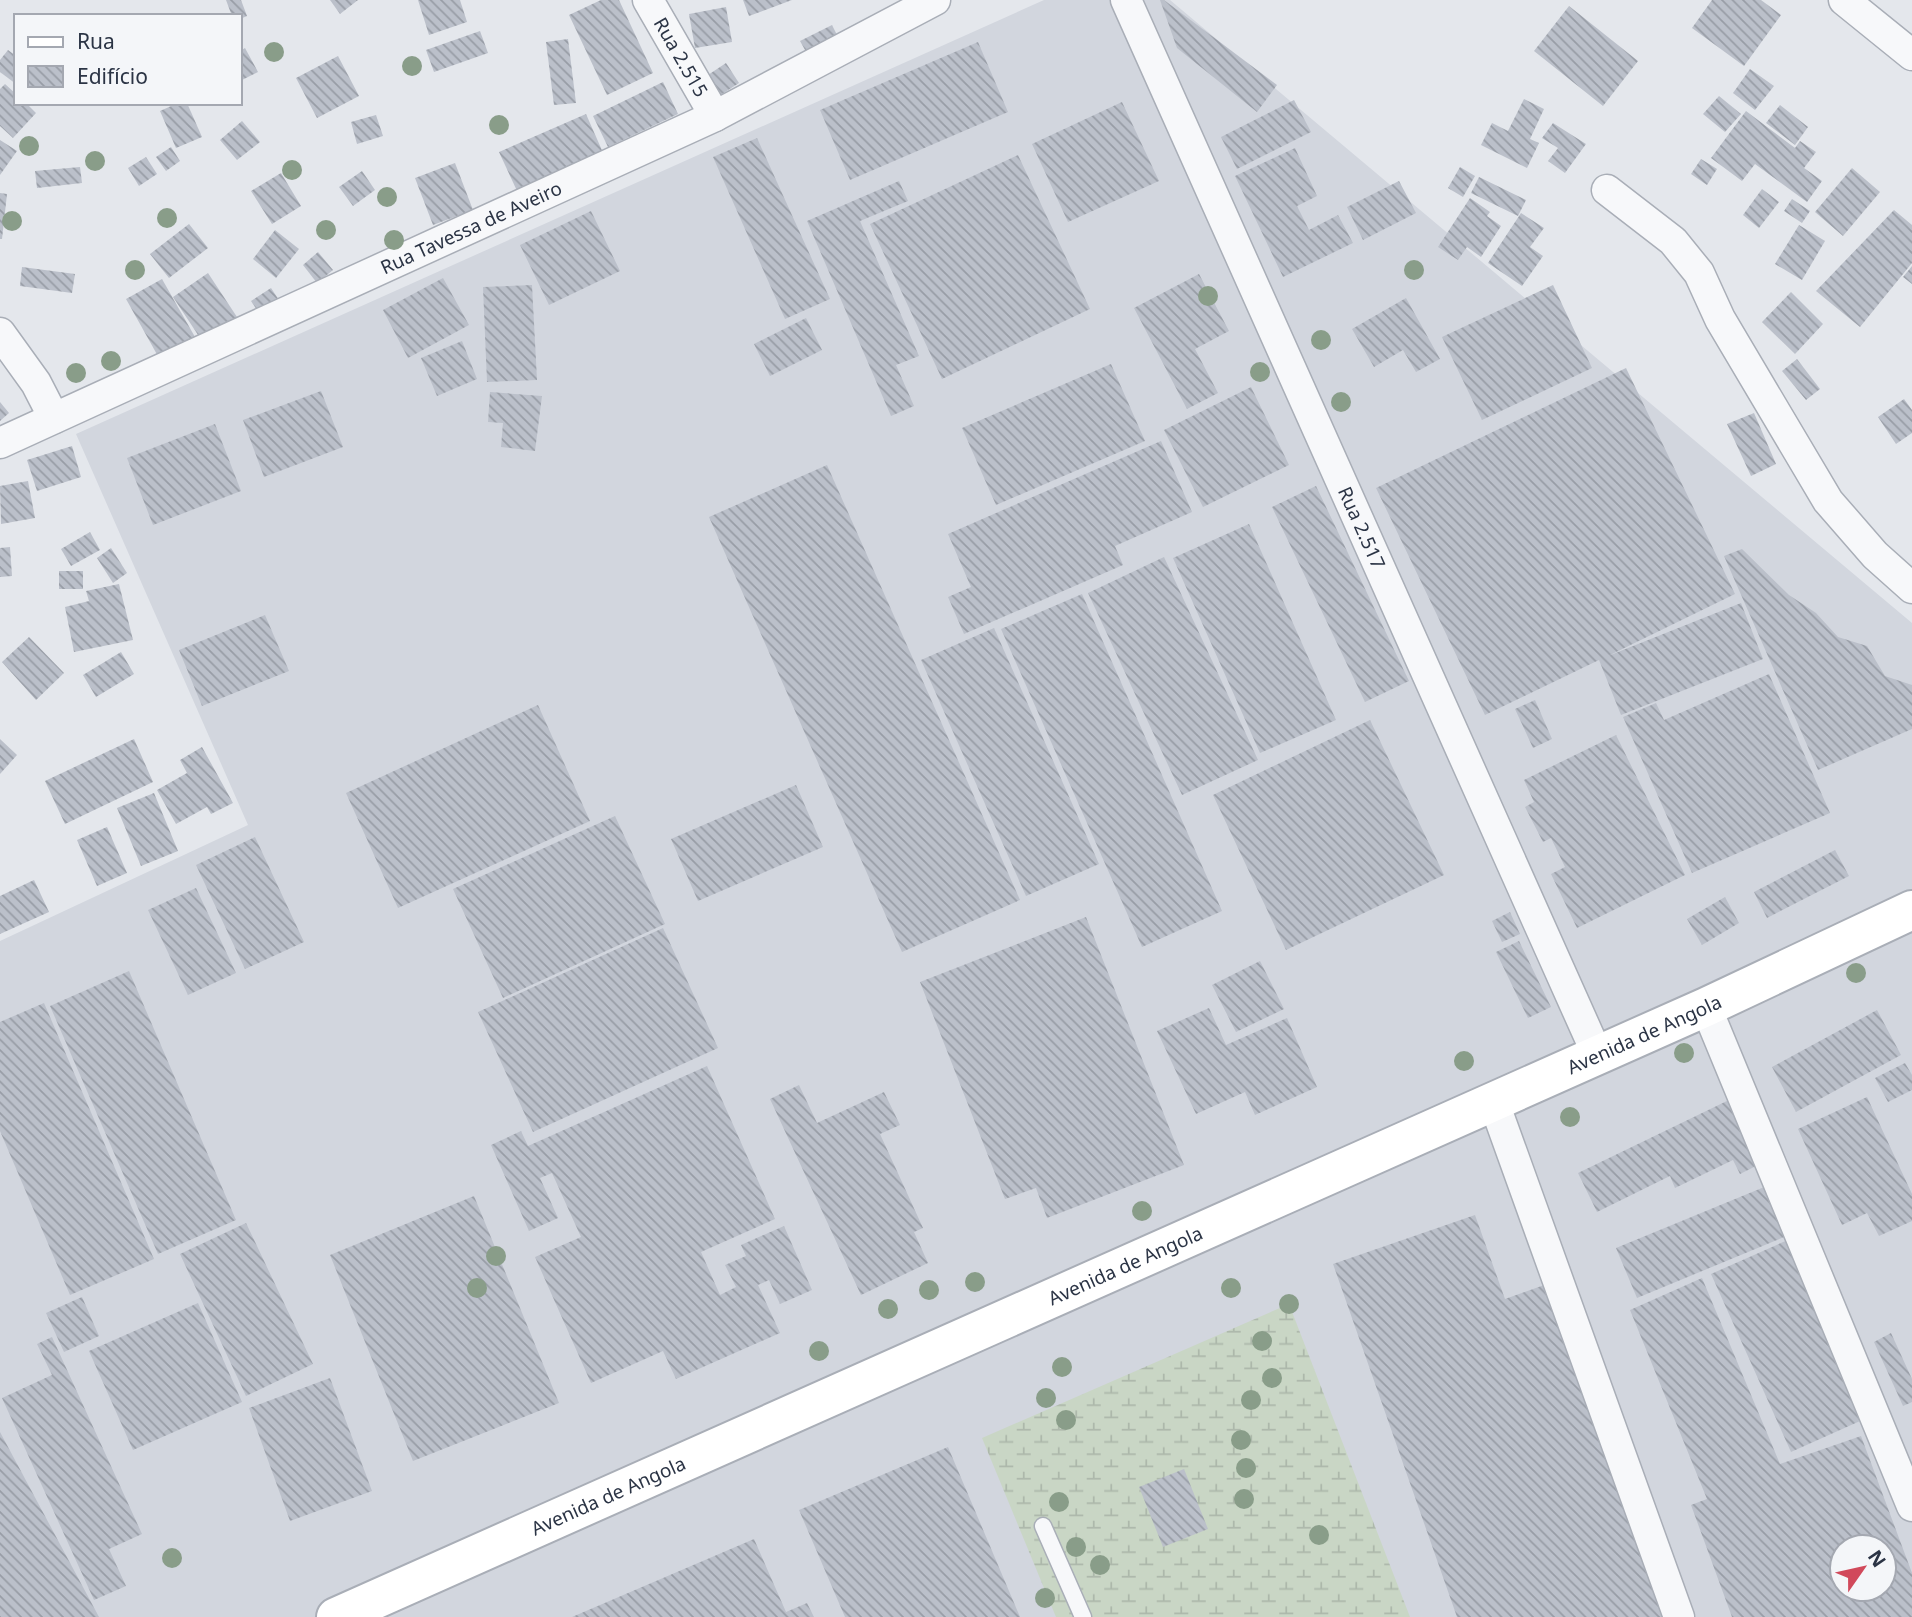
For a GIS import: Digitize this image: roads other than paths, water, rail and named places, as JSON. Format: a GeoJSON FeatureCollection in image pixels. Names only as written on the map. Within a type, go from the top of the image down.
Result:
{"type":"FeatureCollection","features":[{"type":"Feature","properties":{"kind":"main road","name":"Avenida de Angola"},"geometry":{"type":"LineString","coordinates":[[336,1617],[1706,1007],[1912,909]]}},
{"type":"Feature","properties":{"kind":"street","name":"Rua 2.515"},"geometry":{"type":"LineString","coordinates":[[648,0],[715,116]]}},
{"type":"Feature","properties":{"kind":"street","name":"Rua Tavessa de Aveiro"},"geometry":{"type":"LineString","coordinates":[[0,443],[715,116],[935,0]]}},
{"type":"Feature","properties":{"kind":"street","name":"Rua 2.517"},"geometry":{"type":"LineString","coordinates":[[1126,0],[1597,1054]]}},
{"type":"Feature","properties":{"kind":"street"},"geometry":{"type":"LineString","coordinates":[[1844,0],[1912,55]]}},
{"type":"Feature","properties":{"kind":"street"},"geometry":{"type":"LineString","coordinates":[[1607,190],[1673,241],[1699,272],[1720,319],[1828,501],[1875,555],[1912,588]]}},
{"type":"Feature","properties":{"kind":"street"},"geometry":{"type":"LineString","coordinates":[[0,333],[36,383],[54,418]]}},
{"type":"Feature","properties":{"kind":"street"},"geometry":{"type":"LineString","coordinates":[[1706,1007],[1912,1506]]}},
{"type":"Feature","properties":{"kind":"street"},"geometry":{"type":"LineString","coordinates":[[1493,1100],[1679,1617]]}},
{"type":"Feature","properties":{"kind":"lane"},"geometry":{"type":"LineString","coordinates":[[1043,1526],[1083,1617]]}}]}
